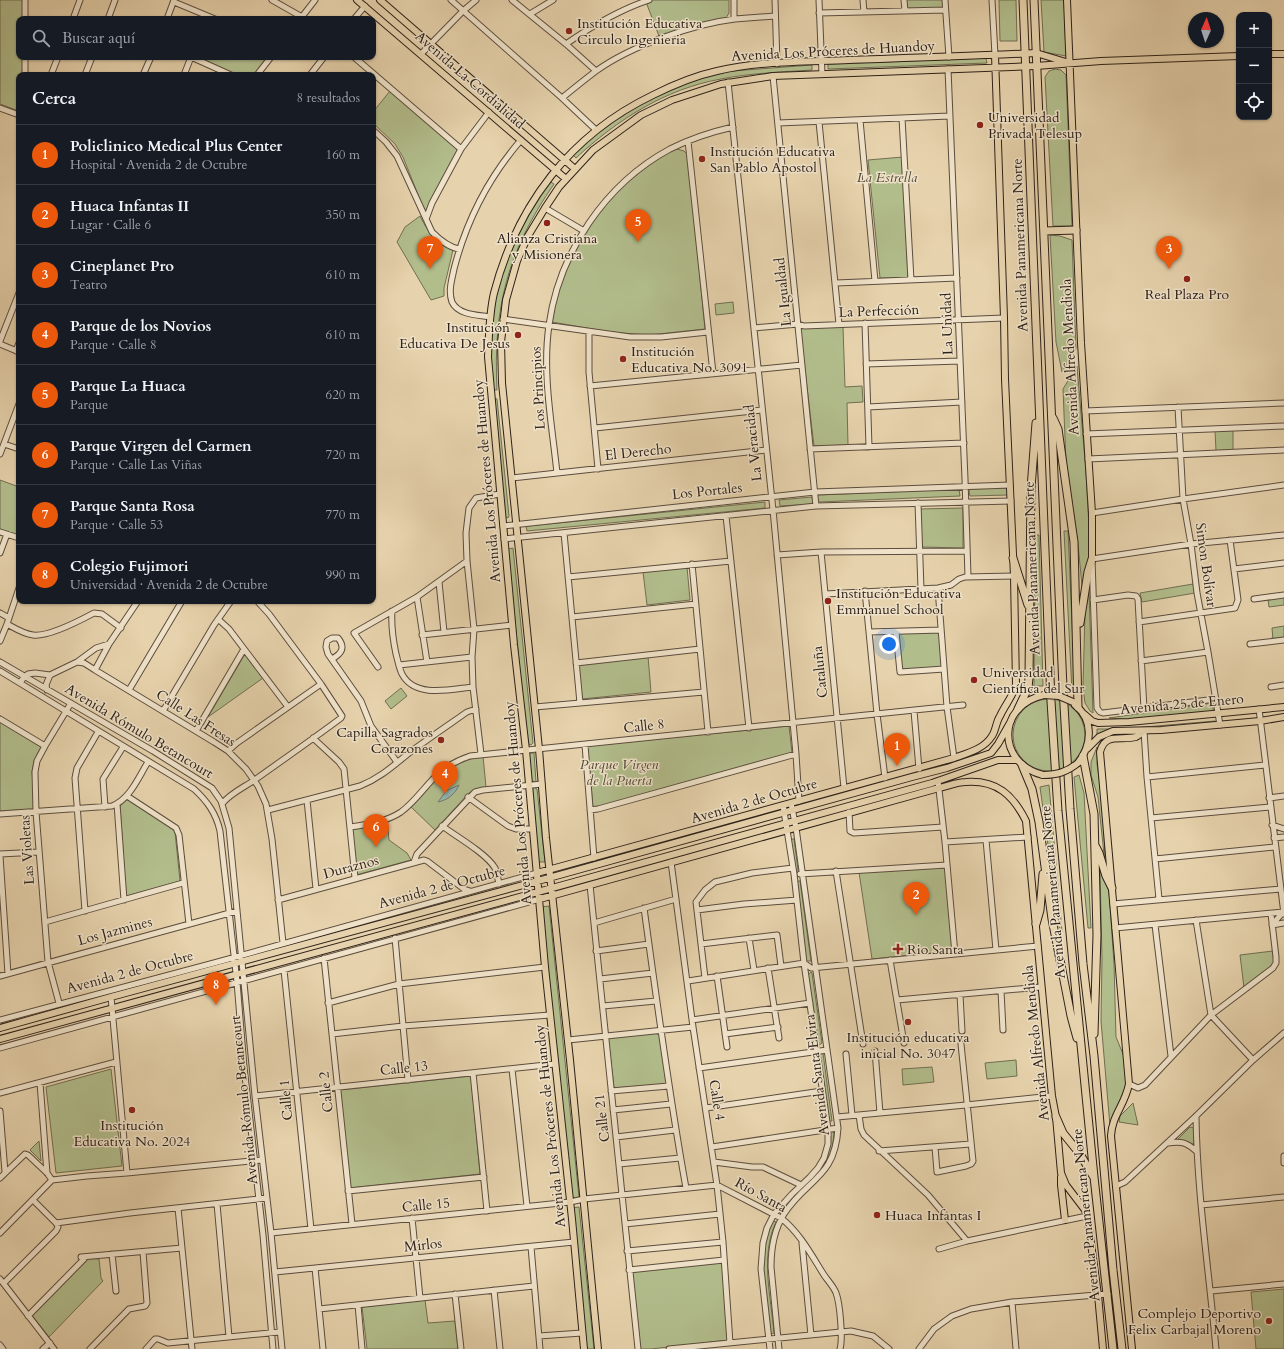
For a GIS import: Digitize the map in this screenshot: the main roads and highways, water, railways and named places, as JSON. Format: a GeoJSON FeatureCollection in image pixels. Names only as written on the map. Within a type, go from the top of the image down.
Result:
{"type":"FeatureCollection","features":[{"type":"Feature","properties":{"kind":"highway","name":"Avenida Panamericana Norte"},"geometry":{"type":"LineString","coordinates":[[1023,0],[1051,701],[1056,783],[1094,1177],[1113,1349]]}},
{"type":"Feature","properties":{"kind":"highway","name":"Avenida Panamericana Norte"},"geometry":{"type":"LineString","coordinates":[[1034,0],[1063,688],[1070,809],[1083,964],[1094,1056],[1113,1270],[1122,1349]]}},
{"type":"Feature","properties":{"kind":"highway"},"geometry":{"type":"LineString","coordinates":[[1044,232],[1076,230]]}},
{"type":"Feature","properties":{"kind":"highway"},"geometry":{"type":"LineString","coordinates":[[1018,709],[1028,688],[1029,678],[1031,488],[1034,434],[1039,407]]}},
{"type":"Feature","properties":{"kind":"highway"},"geometry":{"type":"LineString","coordinates":[[1051,412],[1058,429],[1074,542],[1077,637],[1076,705]]}},
{"type":"Feature","properties":{"kind":"highway"},"geometry":{"type":"LineString","coordinates":[[1013,558],[1030,614]]}},
{"type":"Feature","properties":{"kind":"highway"},"geometry":{"type":"LineString","coordinates":[[1077,637],[1088,572],[1092,559]]}},
{"type":"Feature","properties":{"kind":"highway"},"geometry":{"type":"LineString","coordinates":[[1081,759],[1094,814],[1097,935],[1094,1056]]}},
{"type":"Feature","properties":{"kind":"highway"},"geometry":{"type":"LineString","coordinates":[[1020,762],[1032,789],[1045,860],[1052,919],[1071,1016],[1082,1057]]}},
{"type":"Feature","properties":{"kind":"highway"},"geometry":{"type":"LineString","coordinates":[[1094,845],[1112,888]]}},
{"type":"Feature","properties":{"kind":"highway"},"geometry":{"type":"LineString","coordinates":[[1036,924],[1040,910],[1045,860]]}},
{"type":"Feature","properties":{"kind":"highway"},"geometry":{"type":"LineString","coordinates":[[1056,1117],[1063,1133],[1080,1154],[1094,1177]]}},
{"type":"Feature","properties":{"kind":"main road","name":"Avenida La Cordialidad"},"geometry":{"type":"LineString","coordinates":[[357,0],[566,179]]}},
{"type":"Feature","properties":{"kind":"main road","name":"Avenida La Cordialidad"},"geometry":{"type":"LineString","coordinates":[[380,0],[575,169]]}},
{"type":"Feature","properties":{"kind":"main road","name":"Avenida Alfredo Mendiola"},"geometry":{"type":"LineString","coordinates":[[1067,0],[1076,230],[1086,434],[1092,513],[1092,559]]}},
{"type":"Feature","properties":{"kind":"main road","name":"Avenida Los Próceres de Huandoy"},"geometry":{"type":"LineString","coordinates":[[584,1349],[545,967],[526,750],[512,625],[488,357],[490,317],[494,294],[505,259],[517,230],[530,205],[555,170],[587,137],[611,119],[638,102],[667,88],[696,77],[742,67],[821,61],[1036,54],[1069,63]]}},
{"type":"Feature","properties":{"kind":"main road"},"geometry":{"type":"LineString","coordinates":[[1272,54],[1284,54]]}},
{"type":"Feature","properties":{"kind":"main road"},"geometry":{"type":"LineString","coordinates":[[995,55],[1005,379],[1013,558]]}},
{"type":"Feature","properties":{"kind":"main road","name":"Avenida Los Próceres de Huandoy"},"geometry":{"type":"LineString","coordinates":[[598,1349],[568,1040],[549,870],[535,707],[503,393],[501,357],[503,319],[506,300],[517,260],[528,236],[556,191],[593,150],[641,115],[689,93],[728,82],[773,76],[1026,67],[1069,63],[1236,56]]}},
{"type":"Feature","properties":{"kind":"main road"},"geometry":{"type":"LineString","coordinates":[[491,394],[503,393]]}},
{"type":"Feature","properties":{"kind":"main road","name":"Avenida 2 de Octubre"},"geometry":{"type":"LineString","coordinates":[[537,873],[884,778],[977,750],[992,736],[999,716],[1016,685],[1013,558]]}},
{"type":"Feature","properties":{"kind":"main road"},"geometry":{"type":"LineString","coordinates":[[1044,695],[1059,696],[1076,705],[1084,714],[1089,728],[1089,742],[1081,759],[1066,772],[1043,775],[1028,769],[1020,762],[1009,742],[1008,734],[1011,721],[1018,709],[1030,699],[1044,695]]}},
{"type":"Feature","properties":{"kind":"main road","name":"Avenida 25 de Enero"},"geometry":{"type":"LineString","coordinates":[[1084,714],[1092,721],[1098,723],[1144,721],[1284,707]]}},
{"type":"Feature","properties":{"kind":"main road","name":"Avenida 25 de Enero"},"geometry":{"type":"LineString","coordinates":[[1087,749],[1099,737],[1113,731],[1144,731],[1220,725],[1284,717]]}},
{"type":"Feature","properties":{"kind":"main road","name":"Avenida 2 de Octubre"},"geometry":{"type":"LineString","coordinates":[[0,1028],[242,958],[550,878],[951,767],[991,753],[1011,721]]}},
{"type":"Feature","properties":{"kind":"main road","name":"Avenida 25 de Enero"},"geometry":{"type":"LineString","coordinates":[[1112,888],[1100,752],[1104,743],[1115,738],[1138,736],[1144,731]]}},
{"type":"Feature","properties":{"kind":"main road"},"geometry":{"type":"LineString","coordinates":[[951,759],[951,767]]}},
{"type":"Feature","properties":{"kind":"main road","name":"Avenida 2 de Octubre"},"geometry":{"type":"LineString","coordinates":[[552,892],[795,820],[938,781],[998,760],[1020,762]]}},
{"type":"Feature","properties":{"kind":"main road","name":"Avenida Alfredo Mendiola"},"geometry":{"type":"LineString","coordinates":[[949,785],[965,782],[990,784],[1010,796],[1019,807],[1026,821],[1052,1096],[1056,1117],[1061,1173],[1066,1185],[1085,1210],[1087,1216],[1098,1295],[1103,1349]]}},
{"type":"Feature","properties":{"kind":"main road","name":"Avenida 2 de Octubre"},"geometry":{"type":"LineString","coordinates":[[0,1039],[539,895],[590,885],[949,785]]}},
{"type":"Feature","properties":{"kind":"main road"},"geometry":{"type":"LineString","coordinates":[[1112,888],[1129,1084],[1127,1093],[1115,1116],[1111,1136],[1132,1349]]}},
{"type":"Feature","properties":{"kind":"main road"},"geometry":{"type":"LineString","coordinates":[[1061,1173],[1065,1220]]}},
{"type":"Feature","properties":{"kind":"water"},"geometry":{"type":"Polygon","coordinates":[[[459,785],[451,796],[438,802],[446,791],[459,785]]]}},
{"type":"Feature","properties":{"kind":"place","name":"Institución Educativa Circulo Ingenieria"},"geometry":{"type":"Point","coordinates":[569,31]}},
{"type":"Feature","properties":{"kind":"place","name":"Universidad Privada Telesup"},"geometry":{"type":"Point","coordinates":[980,125]}},
{"type":"Feature","properties":{"kind":"place","name":"Institución Educativa San Pablo Apostol"},"geometry":{"type":"Point","coordinates":[702,159]}},
{"type":"Feature","properties":{"kind":"place","name":"Alianza Cristiana y Misionera"},"geometry":{"type":"Point","coordinates":[547,223]}},
{"type":"Feature","properties":{"kind":"place","name":"Parque La Huaca"},"geometry":{"type":"Point","coordinates":[638,242]}},
{"type":"Feature","properties":{"kind":"place","name":"Parque Santa Rosa"},"geometry":{"type":"Point","coordinates":[430,269]}},
{"type":"Feature","properties":{"kind":"place","name":"Cineplanet Pro"},"geometry":{"type":"Point","coordinates":[1169,269]}},
{"type":"Feature","properties":{"kind":"place","name":"Real Plaza Pro"},"geometry":{"type":"Point","coordinates":[1187,279]}},
{"type":"Feature","properties":{"kind":"place","name":"Institución Educativa De Jesus"},"geometry":{"type":"Point","coordinates":[518,335]}},
{"type":"Feature","properties":{"kind":"place","name":"Institución Educativa No. 3091"},"geometry":{"type":"Point","coordinates":[623,359]}},
{"type":"Feature","properties":{"kind":"place","name":"Institución Educativa Emmanuel School"},"geometry":{"type":"Point","coordinates":[828,601]}},
{"type":"Feature","properties":{"kind":"place","name":"Universidad Científica del Sur"},"geometry":{"type":"Point","coordinates":[974,680]}},
{"type":"Feature","properties":{"kind":"place","name":"Capilla Sagrados Corazones"},"geometry":{"type":"Point","coordinates":[441,740]}},
{"type":"Feature","properties":{"kind":"place","name":"Policlinico Medical Plus Center"},"geometry":{"type":"Point","coordinates":[897,766]}},
{"type":"Feature","properties":{"kind":"place","name":"Parque de los Novios"},"geometry":{"type":"Point","coordinates":[445,794]}},
{"type":"Feature","properties":{"kind":"place","name":"Parque Virgen del Carmen"},"geometry":{"type":"Point","coordinates":[376,847]}},
{"type":"Feature","properties":{"kind":"place","name":"Huaca Infantas II"},"geometry":{"type":"Point","coordinates":[916,915]}},
{"type":"Feature","properties":{"kind":"place","name":"Rio Santa"},"geometry":{"type":"Point","coordinates":[898,949]}},
{"type":"Feature","properties":{"kind":"place","name":"Colegio Fujimori"},"geometry":{"type":"Point","coordinates":[216,1005]}},
{"type":"Feature","properties":{"kind":"place","name":"Institución educativa inicial No. 3047"},"geometry":{"type":"Point","coordinates":[908,1022]}},
{"type":"Feature","properties":{"kind":"place","name":"Institución Educativa No. 2024"},"geometry":{"type":"Point","coordinates":[132,1110]}},
{"type":"Feature","properties":{"kind":"place","name":"Huaca Infantas I"},"geometry":{"type":"Point","coordinates":[877,1215]}},
{"type":"Feature","properties":{"kind":"place","name":"Complejo Deportivo Felix Carbajal Moreno"},"geometry":{"type":"Point","coordinates":[1269,1321]}},
{"type":"Feature","properties":{"kind":"park label","name":"La Estrella"},"geometry":{"type":"Point","coordinates":[887,177]}},
{"type":"Feature","properties":{"kind":"park label","name":"Parque Virgen de la Puerta"},"geometry":{"type":"Point","coordinates":[619,772]}}]}
